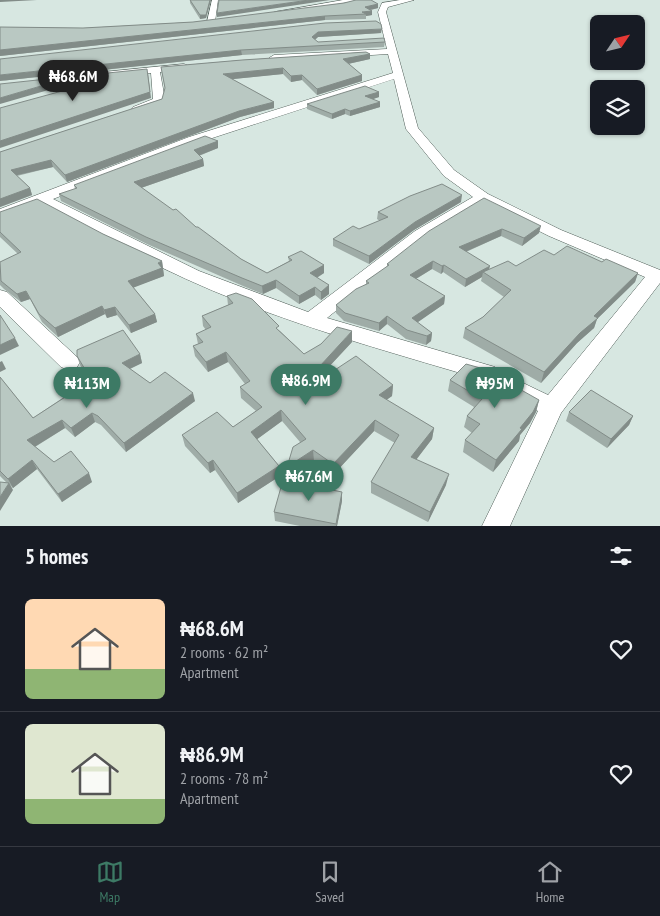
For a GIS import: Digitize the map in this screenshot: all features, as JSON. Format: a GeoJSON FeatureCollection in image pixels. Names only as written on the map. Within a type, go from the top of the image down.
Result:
{"type":"FeatureCollection","features":[{"type":"Feature","properties":{"kind":"street"},"geometry":{"type":"LineString","coordinates":[[211,22],[215,0]]}},
{"type":"Feature","properties":{"kind":"street"},"geometry":{"type":"LineString","coordinates":[[270,7],[271,13],[327,2],[358,0]]}},
{"type":"Feature","properties":{"kind":"street"},"geometry":{"type":"LineString","coordinates":[[411,0],[387,1],[380,22],[397,74],[412,130],[449,173],[483,197],[555,233],[659,276],[551,408],[496,526]]}},
{"type":"Feature","properties":{"kind":"street"},"geometry":{"type":"LineString","coordinates":[[260,59],[386,43]]}},
{"type":"Feature","properties":{"kind":"street"},"geometry":{"type":"LineString","coordinates":[[39,81],[193,66]]}},
{"type":"Feature","properties":{"kind":"street"},"geometry":{"type":"LineString","coordinates":[[129,112],[158,101],[159,94],[154,70]]}},
{"type":"Feature","properties":{"kind":"street"},"geometry":{"type":"LineString","coordinates":[[0,214],[193,140],[397,74]]}},
{"type":"Feature","properties":{"kind":"street"},"geometry":{"type":"LineString","coordinates":[[64,92],[83,85],[88,77]]}},
{"type":"Feature","properties":{"kind":"street"},"geometry":{"type":"LineString","coordinates":[[311,320],[421,234],[483,197]]}},
{"type":"Feature","properties":{"kind":"street"},"geometry":{"type":"LineString","coordinates":[[40,198],[112,237],[186,272],[243,296],[311,320],[490,373],[551,408]]}},
{"type":"Feature","properties":{"kind":"street"},"geometry":{"type":"LineString","coordinates":[[0,296],[69,362]]}},
{"type":"Feature","properties":{"kind":"building"},"geometry":{"type":"Polygon","coordinates":[[[190,0],[210,0],[206,15],[200,15],[190,0]]]}},
{"type":"Feature","properties":{"kind":"building"},"geometry":{"type":"Polygon","coordinates":[[[219,0],[309,0],[217,13],[219,0]]]}},
{"type":"Feature","properties":{"kind":"building"},"geometry":{"type":"Polygon","coordinates":[[[356,0],[371,0],[378,4],[365,7],[372,11],[362,12],[366,14],[325,16],[0,50],[0,27],[83,28],[193,22],[356,0]]]}},
{"type":"Feature","properties":{"kind":"building"},"geometry":{"type":"Polygon","coordinates":[[[376,21],[381,24],[382,29],[318,32],[312,37],[318,42],[384,38],[385,42],[241,50],[0,75],[0,59],[325,23],[376,21]]]}},
{"type":"Feature","properties":{"kind":"building"},"geometry":{"type":"Polygon","coordinates":[[[366,52],[370,54],[343,59],[362,75],[317,89],[302,75],[291,76],[283,68],[223,74],[274,102],[239,111],[65,175],[51,160],[11,170],[30,188],[0,199],[0,152],[162,99],[165,88],[161,67],[366,52]]]}},
{"type":"Feature","properties":{"kind":"building"},"geometry":{"type":"Polygon","coordinates":[[[147,69],[150,92],[0,141],[0,108],[73,88],[90,79],[88,75],[147,69]]]}},
{"type":"Feature","properties":{"kind":"building"},"geometry":{"type":"Polygon","coordinates":[[[75,76],[0,98],[0,84],[75,76]]]}},
{"type":"Feature","properties":{"kind":"building"},"geometry":{"type":"Polygon","coordinates":[[[365,86],[379,92],[365,96],[380,102],[350,111],[345,109],[332,114],[307,104],[365,86]]]}},
{"type":"Feature","properties":{"kind":"building"},"geometry":{"type":"Polygon","coordinates":[[[205,136],[218,141],[194,150],[203,159],[134,182],[173,210],[176,209],[196,227],[241,259],[267,273],[292,260],[288,257],[301,251],[324,265],[310,273],[329,285],[321,292],[315,287],[299,296],[276,280],[262,286],[146,237],[59,194],[77,188],[74,185],[205,136]]]}},
{"type":"Feature","properties":{"kind":"building"},"geometry":{"type":"Polygon","coordinates":[[[442,184],[462,195],[415,222],[369,256],[333,239],[353,226],[359,229],[388,217],[378,212],[410,196],[442,184]]]}},
{"type":"Feature","properties":{"kind":"building"},"geometry":{"type":"Polygon","coordinates":[[[484,198],[541,226],[524,238],[502,229],[459,247],[490,266],[466,279],[444,265],[442,266],[433,261],[410,275],[445,296],[412,318],[432,333],[427,336],[407,330],[387,316],[379,323],[345,313],[336,305],[356,289],[369,283],[366,281],[389,265],[387,264],[429,231],[484,198]]]}},
{"type":"Feature","properties":{"kind":"building"},"geometry":{"type":"Polygon","coordinates":[[[37,199],[103,234],[162,261],[158,263],[162,268],[128,281],[155,314],[129,325],[115,307],[104,310],[102,306],[55,328],[39,314],[26,291],[17,294],[1,281],[0,262],[21,252],[0,232],[0,212],[37,199]]]}},
{"type":"Feature","properties":{"kind":"building"},"geometry":{"type":"Polygon","coordinates":[[[567,246],[602,262],[606,259],[638,273],[594,316],[598,318],[580,333],[544,372],[465,328],[483,317],[511,290],[483,272],[508,261],[516,266],[544,250],[554,255],[567,246]]]}},
{"type":"Feature","properties":{"kind":"building"},"geometry":{"type":"Polygon","coordinates":[[[236,293],[252,299],[279,326],[276,328],[304,354],[321,344],[337,327],[352,331],[298,390],[300,393],[356,356],[393,385],[379,395],[434,428],[411,457],[449,474],[430,512],[371,482],[399,435],[375,420],[333,464],[313,450],[287,467],[293,447],[306,439],[281,410],[251,432],[279,466],[237,493],[213,460],[208,463],[182,435],[217,412],[233,427],[262,407],[240,387],[250,381],[226,352],[206,362],[193,346],[203,342],[196,334],[211,327],[202,316],[233,303],[227,296],[236,293]]]}},
{"type":"Feature","properties":{"kind":"building"},"geometry":{"type":"Polygon","coordinates":[[[0,315],[15,338],[0,345],[0,315]]]}},
{"type":"Feature","properties":{"kind":"building"},"geometry":{"type":"Polygon","coordinates":[[[123,330],[140,354],[122,363],[150,383],[165,372],[193,393],[124,443],[98,416],[92,413],[71,428],[62,420],[27,440],[54,462],[71,451],[89,473],[58,494],[32,460],[8,479],[0,471],[0,377],[33,418],[79,388],[71,379],[86,371],[77,356],[77,350],[123,330]]]}},
{"type":"Feature","properties":{"kind":"building"},"geometry":{"type":"Polygon","coordinates":[[[466,364],[484,369],[539,400],[533,412],[520,428],[522,429],[496,460],[465,440],[480,424],[467,416],[482,399],[450,380],[466,364]]]}},
{"type":"Feature","properties":{"kind":"building"},"geometry":{"type":"Polygon","coordinates":[[[591,390],[633,416],[611,439],[569,412],[591,390]]]}},
{"type":"Feature","properties":{"kind":"building"},"geometry":{"type":"Polygon","coordinates":[[[283,480],[342,492],[336,524],[274,512],[283,480]]]}},
{"type":"Feature","properties":{"kind":"building"},"geometry":{"type":"Polygon","coordinates":[[[0,482],[9,483],[0,497],[0,482]]]}}]}
